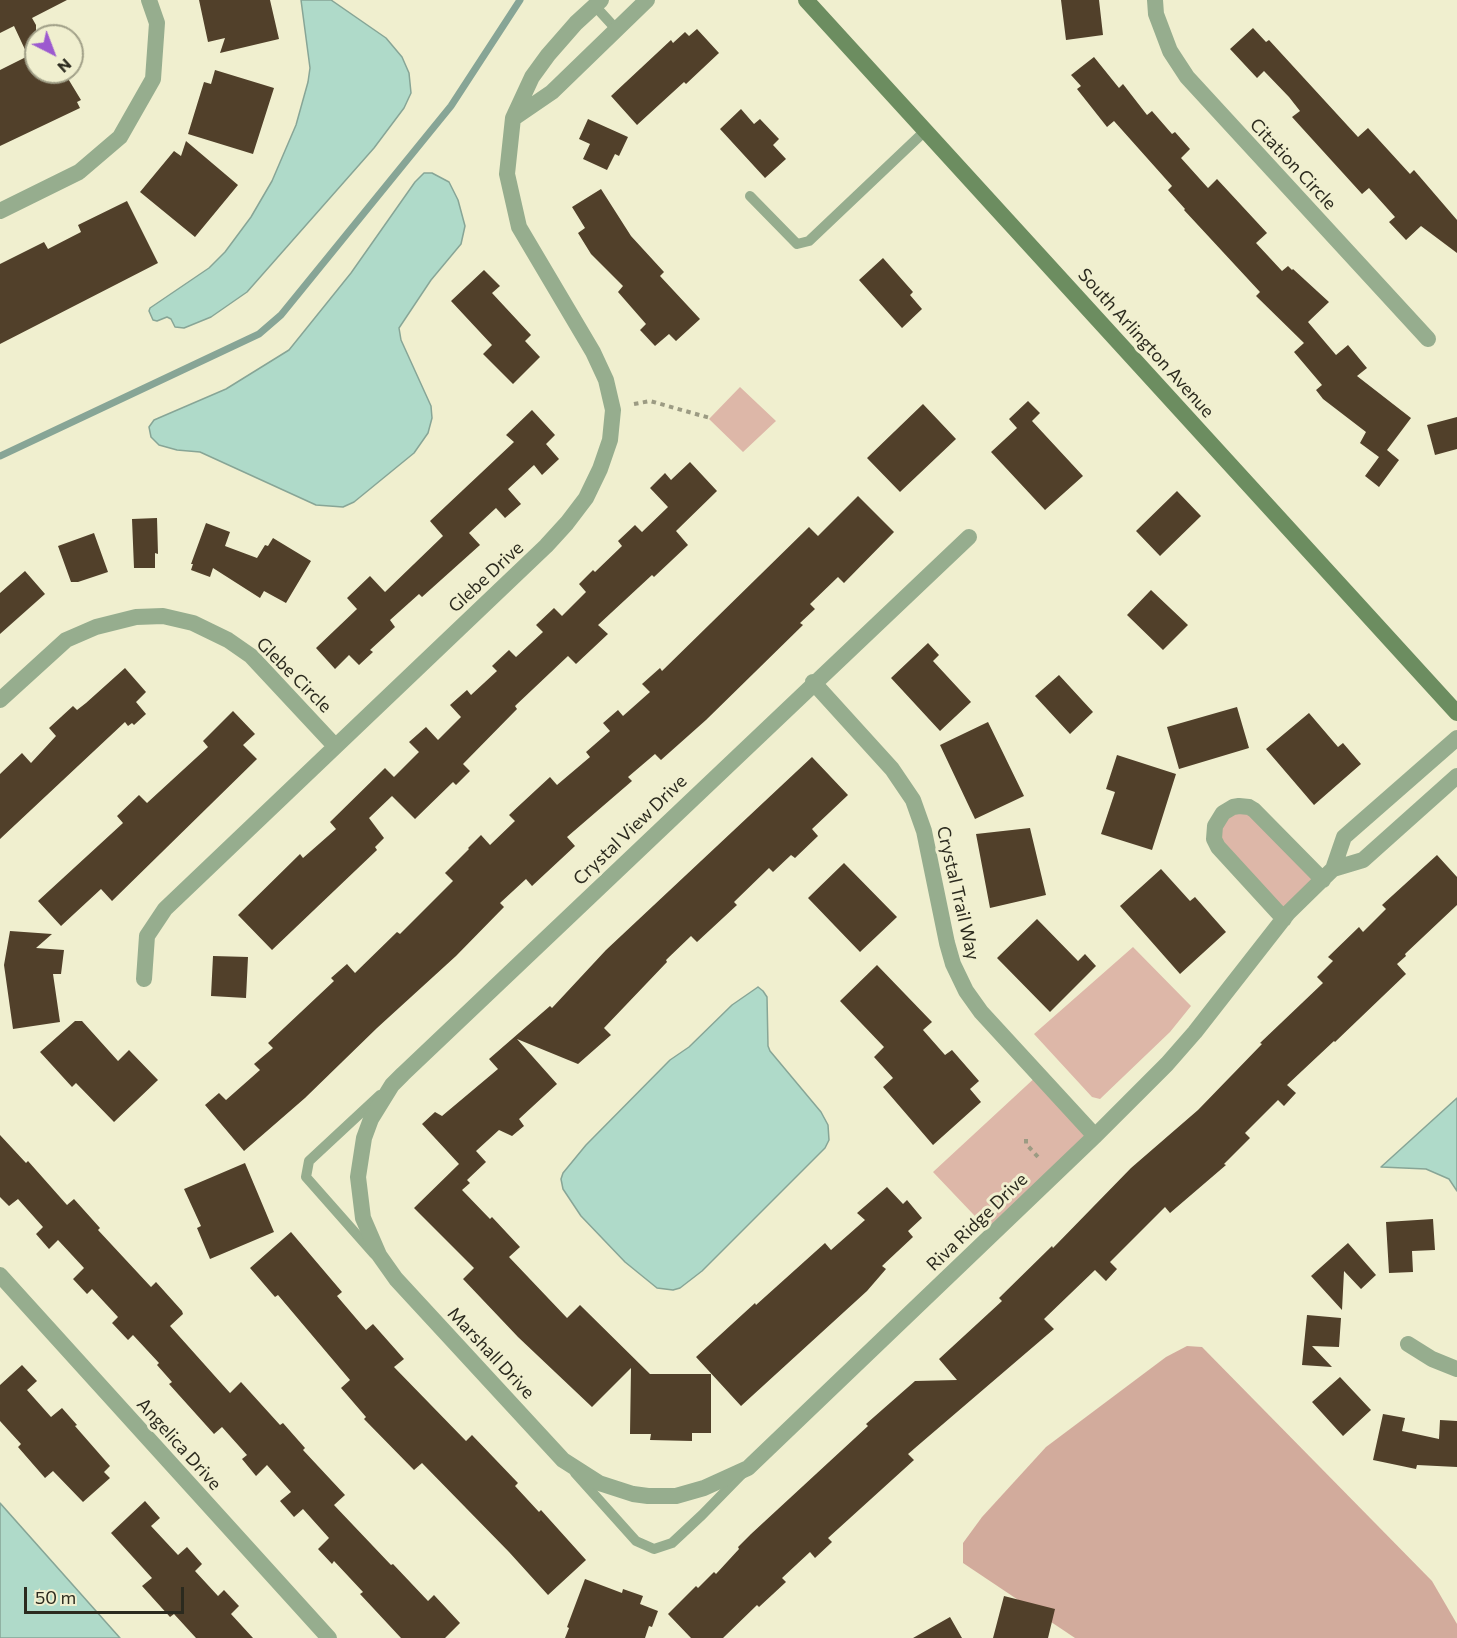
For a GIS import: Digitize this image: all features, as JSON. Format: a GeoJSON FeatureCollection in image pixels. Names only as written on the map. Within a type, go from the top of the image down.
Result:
{"type":"FeatureCollection","features":[{"type":"Feature","properties":{"kind":"main road","name":"South Arlington Avenue"},"geometry":{"type":"LineString","coordinates":[[806,0],[1457,713]]}},
{"type":"Feature","properties":{"kind":"street"},"geometry":{"type":"LineString","coordinates":[[0,211],[79,172],[120,137],[153,79],[157,23],[149,0]]}},
{"type":"Feature","properties":{"kind":"street"},"geometry":{"type":"LineString","coordinates":[[513,118],[552,92],[647,0]]}},
{"type":"Feature","properties":{"kind":"street","name":"Citation Circle"},"geometry":{"type":"LineString","coordinates":[[1155,0],[1156,14],[1170,51],[1187,77],[1428,339]]}},
{"type":"Feature","properties":{"kind":"street","name":"Glebe Drive"},"geometry":{"type":"LineString","coordinates":[[144,979],[147,936],[165,909],[546,546],[586,498],[600,469],[610,440],[613,410],[606,380],[593,352],[519,227],[507,174],[513,118],[532,77],[548,55],[598,3]]}},
{"type":"Feature","properties":{"kind":"street","name":"Crystal View Drive"},"geometry":{"type":"LineString","coordinates":[[358,1177],[364,1138],[371,1119],[392,1085],[813,682],[969,537]]}},
{"type":"Feature","properties":{"kind":"street","name":"Glebe Circle"},"geometry":{"type":"LineString","coordinates":[[0,700],[66,640],[96,627],[126,620],[163,616],[193,623],[228,640],[251,656],[335,746]]}},
{"type":"Feature","properties":{"kind":"street","name":"Crystal Trail Way"},"geometry":{"type":"LineString","coordinates":[[813,682],[892,769],[913,800],[924,831],[947,943],[953,964],[966,991],[981,1012],[1095,1136]]}},
{"type":"Feature","properties":{"kind":"street","name":"Riva Ridge Drive"},"geometry":{"type":"LineString","coordinates":[[655,1496],[690,1493],[748,1468],[1095,1136],[1167,1064],[1284,919],[1328,874],[1344,837],[1457,738]]}},
{"type":"Feature","properties":{"kind":"street","name":"Riva Ridge Drive"},"geometry":{"type":"LineString","coordinates":[[1328,874],[1363,860],[1457,776]]}},
{"type":"Feature","properties":{"kind":"street"},"geometry":{"type":"LineString","coordinates":[[1284,919],[1218,847],[1214,838],[1215,826],[1223,813],[1239,806],[1249,807],[1328,874]]}},
{"type":"Feature","properties":{"kind":"street","name":"Marshall Drive"},"geometry":{"type":"LineString","coordinates":[[358,1177],[360,1202],[369,1234],[379,1256],[396,1279],[562,1460],[599,1483],[633,1494],[655,1496]]}},
{"type":"Feature","properties":{"kind":"street","name":"Angelica Drive"},"geometry":{"type":"LineString","coordinates":[[0,1275],[329,1638]]}},
{"type":"Feature","properties":{"kind":"street"},"geometry":{"type":"LineString","coordinates":[[1408,1344],[1432,1359],[1457,1369]]}},
{"type":"Feature","properties":{"kind":"lane"},"geometry":{"type":"LineString","coordinates":[[598,3],[616,30]]}},
{"type":"Feature","properties":{"kind":"lane"},"geometry":{"type":"LineString","coordinates":[[750,196],[797,244],[809,241],[925,130]]}},
{"type":"Feature","properties":{"kind":"lane"},"geometry":{"type":"LineString","coordinates":[[396,1279],[306,1177],[309,1161],[403,1074]]}},
{"type":"Feature","properties":{"kind":"lane"},"geometry":{"type":"LineString","coordinates":[[562,1460],[636,1541],[654,1549],[672,1543],[748,1468]]}},
{"type":"Feature","properties":{"kind":"path"},"geometry":{"type":"LineString","coordinates":[[634,404],[650,401],[710,418]]}},
{"type":"Feature","properties":{"kind":"path"},"geometry":{"type":"LineString","coordinates":[[1026,1139],[1026,1144],[1040,1158]]}},
{"type":"Feature","properties":{"kind":"shaded area"},"geometry":{"type":"Polygon","coordinates":[[[301,0],[331,0],[386,38],[402,57],[409,73],[411,93],[404,108],[374,148],[247,292],[211,317],[184,328],[175,327],[171,319],[167,317],[157,321],[153,320],[150,308],[209,268],[225,252],[251,217],[272,181],[296,125],[308,82],[310,68],[301,0]]]}},
{"type":"Feature","properties":{"kind":"shaded area"},"geometry":{"type":"Polygon","coordinates":[[[424,173],[432,173],[449,182],[458,200],[465,226],[461,244],[431,280],[399,328],[401,340],[431,406],[432,418],[428,433],[414,453],[354,502],[343,507],[316,505],[200,452],[177,450],[159,445],[151,437],[149,427],[154,420],[226,389],[289,350],[351,273],[415,182],[424,173]]]}},
{"type":"Feature","properties":{"kind":"shaded area"},"geometry":{"type":"Polygon","coordinates":[[[740,387],[776,421],[743,452],[709,419],[740,387]]]}},
{"type":"Feature","properties":{"kind":"shaded area"},"geometry":{"type":"Polygon","coordinates":[[[1239,806],[1323,880],[1288,913],[1224,855],[1215,826],[1239,806]]]}},
{"type":"Feature","properties":{"kind":"shaded area"},"geometry":{"type":"Polygon","coordinates":[[[1133,947],[1191,1006],[1170,1032],[1100,1099],[1092,1097],[1034,1034],[1133,947]]]}},
{"type":"Feature","properties":{"kind":"shaded area"},"geometry":{"type":"Polygon","coordinates":[[[758,987],[767,997],[770,1051],[821,1112],[828,1125],[829,1140],[825,1148],[702,1271],[680,1288],[673,1290],[657,1288],[625,1262],[581,1216],[563,1189],[561,1179],[563,1173],[586,1145],[670,1060],[689,1047],[732,1005],[758,987]]]}},
{"type":"Feature","properties":{"kind":"shaded area"},"geometry":{"type":"Polygon","coordinates":[[[1039,1074],[1095,1136],[992,1234],[933,1172],[1039,1074]]]}},
{"type":"Feature","properties":{"kind":"shaded area"},"geometry":{"type":"Polygon","coordinates":[[[1457,1098],[1457,1191],[1449,1179],[1426,1169],[1381,1167],[1457,1098]]]}},
{"type":"Feature","properties":{"kind":"shaded area"},"geometry":{"type":"Polygon","coordinates":[[[1187,1346],[1202,1347],[1432,1581],[1457,1624],[1457,1638],[1075,1638],[963,1563],[963,1543],[982,1517],[1046,1447],[1166,1357],[1187,1346]]]}},
{"type":"Feature","properties":{"kind":"shaded area"},"geometry":{"type":"Polygon","coordinates":[[[0,1503],[120,1638],[0,1638],[0,1503]]]}},
{"type":"Feature","properties":{"kind":"building"},"geometry":{"type":"Polygon","coordinates":[[[0,0],[67,0],[32,18],[35,24],[24,24],[24,47],[14,26],[0,33],[0,0]]]}},
{"type":"Feature","properties":{"kind":"building"},"geometry":{"type":"Polygon","coordinates":[[[199,0],[270,0],[279,39],[220,53],[225,38],[208,42],[199,0]]]}},
{"type":"Feature","properties":{"kind":"building"},"geometry":{"type":"Polygon","coordinates":[[[1061,0],[1099,0],[1103,35],[1066,40],[1061,0]]]}},
{"type":"Feature","properties":{"kind":"building"},"geometry":{"type":"Polygon","coordinates":[[[1253,28],[1266,42],[1269,40],[1358,137],[1368,128],[1410,174],[1414,170],[1457,220],[1457,253],[1421,226],[1406,240],[1389,222],[1395,217],[1369,188],[1362,194],[1292,117],[1300,111],[1289,97],[1264,71],[1257,78],[1230,49],[1253,28]]]}},
{"type":"Feature","properties":{"kind":"building"},"geometry":{"type":"Polygon","coordinates":[[[697,29],[719,53],[637,125],[611,96],[671,40],[673,43],[685,32],[689,36],[697,29]]]}},
{"type":"Feature","properties":{"kind":"building"},"geometry":{"type":"Polygon","coordinates":[[[1094,57],[1119,88],[1123,84],[1147,115],[1152,111],[1172,134],[1175,132],[1190,149],[1181,158],[1208,188],[1217,179],[1267,233],[1256,243],[1282,271],[1288,266],[1293,269],[1329,302],[1308,322],[1336,355],[1348,345],[1367,368],[1357,376],[1411,418],[1387,450],[1399,460],[1379,487],[1365,476],[1379,457],[1360,443],[1366,432],[1323,399],[1316,390],[1322,385],[1294,352],[1304,343],[1256,296],[1260,292],[1184,210],[1168,190],[1172,186],[1114,121],[1107,127],[1077,89],[1081,86],[1071,75],[1094,57]]]}},
{"type":"Feature","properties":{"kind":"building"},"geometry":{"type":"Polygon","coordinates":[[[24,58],[24,84],[71,84],[81,100],[77,102],[80,108],[0,146],[0,70],[24,58]]]}},
{"type":"Feature","properties":{"kind":"building"},"geometry":{"type":"Polygon","coordinates":[[[215,70],[274,88],[253,154],[188,134],[204,82],[211,84],[215,70]]]}},
{"type":"Feature","properties":{"kind":"building"},"geometry":{"type":"Polygon","coordinates":[[[741,109],[754,124],[760,119],[779,139],[773,145],[786,159],[765,178],[720,129],[741,109]]]}},
{"type":"Feature","properties":{"kind":"building"},"geometry":{"type":"Polygon","coordinates":[[[588,119],[628,137],[619,156],[615,154],[607,170],[583,159],[590,144],[579,139],[588,119]]]}},
{"type":"Feature","properties":{"kind":"building"},"geometry":{"type":"Polygon","coordinates":[[[186,141],[238,185],[195,237],[140,192],[174,151],[181,156],[186,141]]]}},
{"type":"Feature","properties":{"kind":"building"},"geometry":{"type":"Polygon","coordinates":[[[601,189],[631,236],[664,272],[660,276],[700,319],[676,341],[669,334],[655,346],[640,330],[646,324],[618,292],[623,286],[591,254],[578,233],[585,228],[572,207],[601,189]]]}},
{"type":"Feature","properties":{"kind":"building"},"geometry":{"type":"Polygon","coordinates":[[[127,201],[158,263],[0,344],[0,264],[44,242],[48,249],[81,232],[78,225],[127,201]]]}},
{"type":"Feature","properties":{"kind":"building"},"geometry":{"type":"Polygon","coordinates":[[[883,258],[913,292],[910,295],[922,309],[902,328],[859,280],[883,258]]]}},
{"type":"Feature","properties":{"kind":"building"},"geometry":{"type":"Polygon","coordinates":[[[484,270],[500,286],[492,293],[531,335],[525,341],[540,357],[513,384],[483,354],[492,345],[451,301],[484,270]]]}},
{"type":"Feature","properties":{"kind":"building"},"geometry":{"type":"Polygon","coordinates":[[[1028,401],[1040,413],[1032,421],[1083,476],[1045,510],[991,452],[1017,428],[1009,419],[1028,401]]]}},
{"type":"Feature","properties":{"kind":"building"},"geometry":{"type":"Polygon","coordinates":[[[923,404],[956,439],[900,492],[867,458],[923,404]]]}},
{"type":"Feature","properties":{"kind":"building"},"geometry":{"type":"Polygon","coordinates":[[[532,410],[555,435],[546,444],[559,459],[542,475],[534,465],[508,489],[521,504],[505,518],[496,508],[469,533],[480,545],[422,597],[419,594],[390,620],[395,627],[370,650],[373,652],[359,665],[349,655],[335,669],[316,648],[357,609],[347,598],[370,576],[385,592],[443,536],[430,521],[514,442],[506,435],[532,410]]]}},
{"type":"Feature","properties":{"kind":"building"},"geometry":{"type":"Polygon","coordinates":[[[1457,417],[1457,449],[1435,455],[1427,425],[1457,417]]]}},
{"type":"Feature","properties":{"kind":"building"},"geometry":{"type":"Polygon","coordinates":[[[690,462],[717,491],[676,531],[688,545],[598,625],[608,634],[576,664],[568,656],[515,706],[517,709],[463,764],[470,771],[456,785],[453,782],[415,819],[392,796],[369,818],[384,838],[375,847],[377,850],[272,950],[238,915],[300,854],[303,858],[336,829],[330,822],[385,768],[394,777],[419,752],[409,742],[426,727],[438,740],[461,717],[450,705],[467,690],[471,695],[497,671],[492,666],[509,650],[516,657],[543,632],[536,625],[554,608],[562,616],[586,592],[579,584],[622,546],[618,541],[635,525],[642,532],[668,507],[650,488],[665,473],[671,480],[690,462]]]}},
{"type":"Feature","properties":{"kind":"building"},"geometry":{"type":"Polygon","coordinates":[[[1177,491],[1201,516],[1160,556],[1136,531],[1177,491]]]}},
{"type":"Feature","properties":{"kind":"building"},"geometry":{"type":"Polygon","coordinates":[[[858,496],[894,532],[844,583],[838,577],[810,604],[815,609],[800,623],[803,625],[706,720],[661,760],[655,754],[628,777],[632,781],[567,837],[575,846],[532,886],[526,879],[500,903],[504,907],[456,956],[305,1098],[244,1151],[205,1105],[219,1093],[226,1100],[260,1070],[254,1064],[273,1048],[268,1043],[334,981],[331,978],[347,964],[355,973],[397,932],[400,934],[453,881],[445,873],[481,835],[490,845],[515,821],[509,815],[550,777],[557,785],[590,757],[586,752],[610,731],[603,723],[618,710],[623,716],[650,692],[642,684],[660,668],[662,671],[809,527],[818,536],[858,496]]]}},
{"type":"Feature","properties":{"kind":"building"},"geometry":{"type":"Polygon","coordinates":[[[157,518],[158,554],[155,553],[155,568],[134,568],[132,519],[157,518]]]}},
{"type":"Feature","properties":{"kind":"building"},"geometry":{"type":"Polygon","coordinates":[[[206,523],[230,532],[225,546],[257,558],[265,545],[268,546],[273,538],[311,561],[286,603],[264,591],[260,598],[213,568],[210,577],[191,570],[193,564],[191,564],[206,523]]]}},
{"type":"Feature","properties":{"kind":"building"},"geometry":{"type":"Polygon","coordinates":[[[94,533],[108,572],[78,582],[71,582],[58,546],[94,533]]]}},
{"type":"Feature","properties":{"kind":"building"},"geometry":{"type":"Polygon","coordinates":[[[25,571],[45,594],[0,634],[0,593],[25,571]]]}},
{"type":"Feature","properties":{"kind":"building"},"geometry":{"type":"Polygon","coordinates":[[[1151,590],[1188,625],[1163,650],[1127,615],[1151,590]]]}},
{"type":"Feature","properties":{"kind":"building"},"geometry":{"type":"Polygon","coordinates":[[[928,643],[939,655],[933,661],[971,702],[940,731],[891,678],[928,643]]]}},
{"type":"Feature","properties":{"kind":"building"},"geometry":{"type":"Polygon","coordinates":[[[125,668],[146,692],[136,702],[146,714],[134,725],[132,723],[128,726],[125,722],[0,839],[0,774],[22,753],[31,763],[56,736],[49,728],[73,706],[77,710],[86,703],[125,668]]]}},
{"type":"Feature","properties":{"kind":"building"},"geometry":{"type":"Polygon","coordinates":[[[1059,675],[1093,712],[1070,734],[1035,696],[1059,675]]]}},
{"type":"Feature","properties":{"kind":"building"},"geometry":{"type":"Polygon","coordinates":[[[1237,707],[1249,748],[1179,769],[1167,727],[1237,707]]]}},
{"type":"Feature","properties":{"kind":"building"},"geometry":{"type":"Polygon","coordinates":[[[233,711],[255,734],[243,745],[257,759],[112,901],[101,889],[61,926],[38,901],[123,823],[117,816],[139,795],[147,803],[208,747],[203,741],[233,711]]]}},
{"type":"Feature","properties":{"kind":"building"},"geometry":{"type":"Polygon","coordinates":[[[1309,713],[1338,747],[1343,743],[1361,764],[1314,805],[1266,749],[1309,713]]]}},
{"type":"Feature","properties":{"kind":"building"},"geometry":{"type":"Polygon","coordinates":[[[988,722],[1024,796],[975,819],[940,745],[988,722]]]}},
{"type":"Feature","properties":{"kind":"building"},"geometry":{"type":"Polygon","coordinates":[[[1117,755],[1176,774],[1152,850],[1101,834],[1115,792],[1106,789],[1117,755]]]}},
{"type":"Feature","properties":{"kind":"building"},"geometry":{"type":"Polygon","coordinates":[[[812,757],[848,795],[812,829],[818,836],[795,858],[791,855],[773,872],[769,868],[734,902],[737,905],[697,942],[691,936],[604,1028],[611,1035],[578,1064],[517,1039],[557,1084],[519,1119],[524,1126],[512,1136],[499,1130],[476,1151],[486,1162],[467,1180],[470,1183],[462,1190],[520,1247],[509,1257],[567,1318],[580,1305],[650,1374],[711,1374],[711,1433],[692,1433],[692,1441],[650,1440],[651,1434],[630,1434],[631,1368],[592,1407],[518,1337],[463,1279],[474,1268],[414,1208],[459,1164],[422,1124],[435,1112],[442,1116],[498,1069],[489,1059],[550,1006],[552,1008],[606,950],[812,757]]]}},
{"type":"Feature","properties":{"kind":"building"},"geometry":{"type":"Polygon","coordinates":[[[1030,828],[1046,895],[990,908],[976,834],[1030,828]]]}},
{"type":"Feature","properties":{"kind":"building"},"geometry":{"type":"Polygon","coordinates":[[[1437,855],[1457,877],[1457,905],[1397,964],[1406,974],[1287,1085],[1296,1093],[1284,1106],[1278,1100],[1245,1133],[1250,1138],[1224,1164],[1226,1165],[1170,1213],[1165,1207],[1110,1262],[1117,1269],[1106,1281],[1095,1270],[1044,1319],[1054,1329],[908,1454],[914,1460],[828,1538],[832,1542],[815,1558],[810,1552],[782,1578],[786,1582],[759,1607],[757,1605],[723,1638],[691,1638],[668,1614],[696,1586],[698,1588],[714,1572],[716,1574],[751,1534],[868,1426],[866,1424],[915,1381],[957,1380],[939,1359],[1002,1301],[999,1298],[1052,1246],[1053,1248],[1131,1168],[1198,1110],[1262,1044],[1260,1043],[1323,983],[1317,977],[1333,961],[1328,957],[1359,927],[1363,932],[1386,909],[1382,905],[1437,855]]]}},
{"type":"Feature","properties":{"kind":"building"},"geometry":{"type":"Polygon","coordinates":[[[844,863],[897,917],[860,952],[808,898],[844,863]]]}},
{"type":"Feature","properties":{"kind":"building"},"geometry":{"type":"Polygon","coordinates":[[[1161,869],[1190,901],[1195,897],[1226,932],[1180,974],[1120,906],[1161,869]]]}},
{"type":"Feature","properties":{"kind":"building"},"geometry":{"type":"Polygon","coordinates":[[[1037,919],[1078,961],[1085,954],[1096,966],[1050,1012],[997,958],[1037,919]]]}},
{"type":"Feature","properties":{"kind":"building"},"geometry":{"type":"Polygon","coordinates":[[[10,931],[52,934],[36,948],[64,950],[61,974],[53,974],[60,1022],[13,1029],[4,965],[10,931]]]}},
{"type":"Feature","properties":{"kind":"building"},"geometry":{"type":"Polygon","coordinates":[[[213,956],[248,957],[246,998],[211,996],[213,956]]]}},
{"type":"Feature","properties":{"kind":"building"},"geometry":{"type":"Polygon","coordinates":[[[877,965],[932,1022],[923,1030],[945,1055],[952,1050],[979,1081],[970,1089],[981,1102],[933,1145],[883,1087],[893,1078],[874,1057],[884,1047],[840,1001],[877,965]]]}},
{"type":"Feature","properties":{"kind":"building"},"geometry":{"type":"Polygon","coordinates":[[[75,1021],[82,1021],[118,1061],[129,1050],[158,1080],[114,1122],[76,1083],[72,1087],[40,1052],[75,1021]]]}},
{"type":"Feature","properties":{"kind":"building"},"geometry":{"type":"Polygon","coordinates":[[[0,1135],[26,1163],[28,1161],[67,1205],[74,1199],[100,1228],[98,1230],[151,1287],[156,1282],[183,1314],[170,1326],[230,1393],[241,1382],[280,1425],[283,1423],[305,1448],[303,1450],[345,1495],[334,1505],[428,1601],[434,1595],[460,1623],[445,1638],[401,1638],[360,1594],[363,1592],[334,1561],[332,1564],[318,1549],[329,1538],[303,1509],[294,1517],[280,1501],[291,1492],[267,1465],[256,1476],[242,1459],[247,1455],[222,1427],[214,1434],[169,1384],[172,1382],[157,1365],[159,1363],[133,1335],[128,1340],[112,1323],[118,1317],[92,1289],[87,1294],[73,1279],[84,1268],[58,1240],[49,1249],[36,1234],[43,1227],[18,1199],[9,1206],[0,1197],[0,1135]]]}},
{"type":"Feature","properties":{"kind":"building"},"geometry":{"type":"Polygon","coordinates":[[[245,1163],[274,1232],[210,1259],[197,1228],[201,1226],[184,1189],[245,1163]]]}},
{"type":"Feature","properties":{"kind":"building"},"geometry":{"type":"Polygon","coordinates":[[[887,1187],[903,1204],[907,1200],[922,1218],[908,1231],[913,1237],[882,1266],[886,1269],[867,1291],[741,1406],[696,1357],[825,1243],[831,1250],[865,1220],[857,1213],[887,1187]]]}},
{"type":"Feature","properties":{"kind":"building"},"geometry":{"type":"Polygon","coordinates":[[[1433,1219],[1435,1250],[1412,1251],[1413,1272],[1389,1273],[1386,1222],[1433,1219]]]}},
{"type":"Feature","properties":{"kind":"building"},"geometry":{"type":"Polygon","coordinates":[[[291,1232],[342,1292],[337,1296],[366,1330],[373,1324],[404,1359],[394,1367],[466,1441],[472,1435],[518,1483],[515,1486],[539,1512],[541,1510],[586,1560],[548,1595],[422,1463],[414,1470],[364,1419],[366,1417],[341,1388],[350,1380],[278,1295],[275,1297],[250,1268],[291,1232]]]}},
{"type":"Feature","properties":{"kind":"building"},"geometry":{"type":"Polygon","coordinates":[[[1348,1243],[1376,1275],[1361,1289],[1344,1271],[1342,1310],[1311,1276],[1348,1243]]]}},
{"type":"Feature","properties":{"kind":"building"},"geometry":{"type":"Polygon","coordinates":[[[1307,1315],[1341,1318],[1339,1347],[1312,1346],[1332,1367],[1302,1365],[1307,1315]]]}},
{"type":"Feature","properties":{"kind":"building"},"geometry":{"type":"Polygon","coordinates":[[[22,1365],[37,1381],[27,1390],[51,1417],[62,1408],[110,1466],[104,1472],[110,1478],[83,1502],[53,1471],[45,1478],[18,1447],[21,1444],[0,1421],[0,1385],[22,1365]]]}},
{"type":"Feature","properties":{"kind":"building"},"geometry":{"type":"Polygon","coordinates":[[[1340,1377],[1371,1410],[1343,1436],[1312,1402],[1340,1377]]]}},
{"type":"Feature","properties":{"kind":"building"},"geometry":{"type":"Polygon","coordinates":[[[1383,1414],[1405,1418],[1402,1431],[1439,1439],[1440,1420],[1457,1421],[1457,1467],[1417,1465],[1416,1469],[1373,1460],[1383,1414]]]}},
{"type":"Feature","properties":{"kind":"building"},"geometry":{"type":"Polygon","coordinates":[[[145,1501],[160,1518],[151,1526],[178,1555],[187,1547],[202,1564],[195,1571],[218,1596],[224,1590],[239,1606],[231,1614],[253,1638],[196,1638],[174,1614],[170,1617],[142,1586],[152,1578],[111,1533],[145,1501]]]}},
{"type":"Feature","properties":{"kind":"building"},"geometry":{"type":"Polygon","coordinates":[[[585,1579],[622,1593],[623,1589],[643,1596],[640,1604],[658,1611],[645,1638],[565,1638],[585,1579]]]}},
{"type":"Feature","properties":{"kind":"building"},"geometry":{"type":"Polygon","coordinates":[[[1004,1596],[1055,1609],[1048,1638],[993,1638],[1004,1596]]]}},
{"type":"Feature","properties":{"kind":"building"},"geometry":{"type":"Polygon","coordinates":[[[950,1617],[962,1638],[913,1638],[950,1617]]]}},
{"type":"Feature","properties":{"kind":"waterway"},"geometry":{"type":"LineString","coordinates":[[0,456],[259,334],[281,315],[451,106],[520,0]]}}]}
